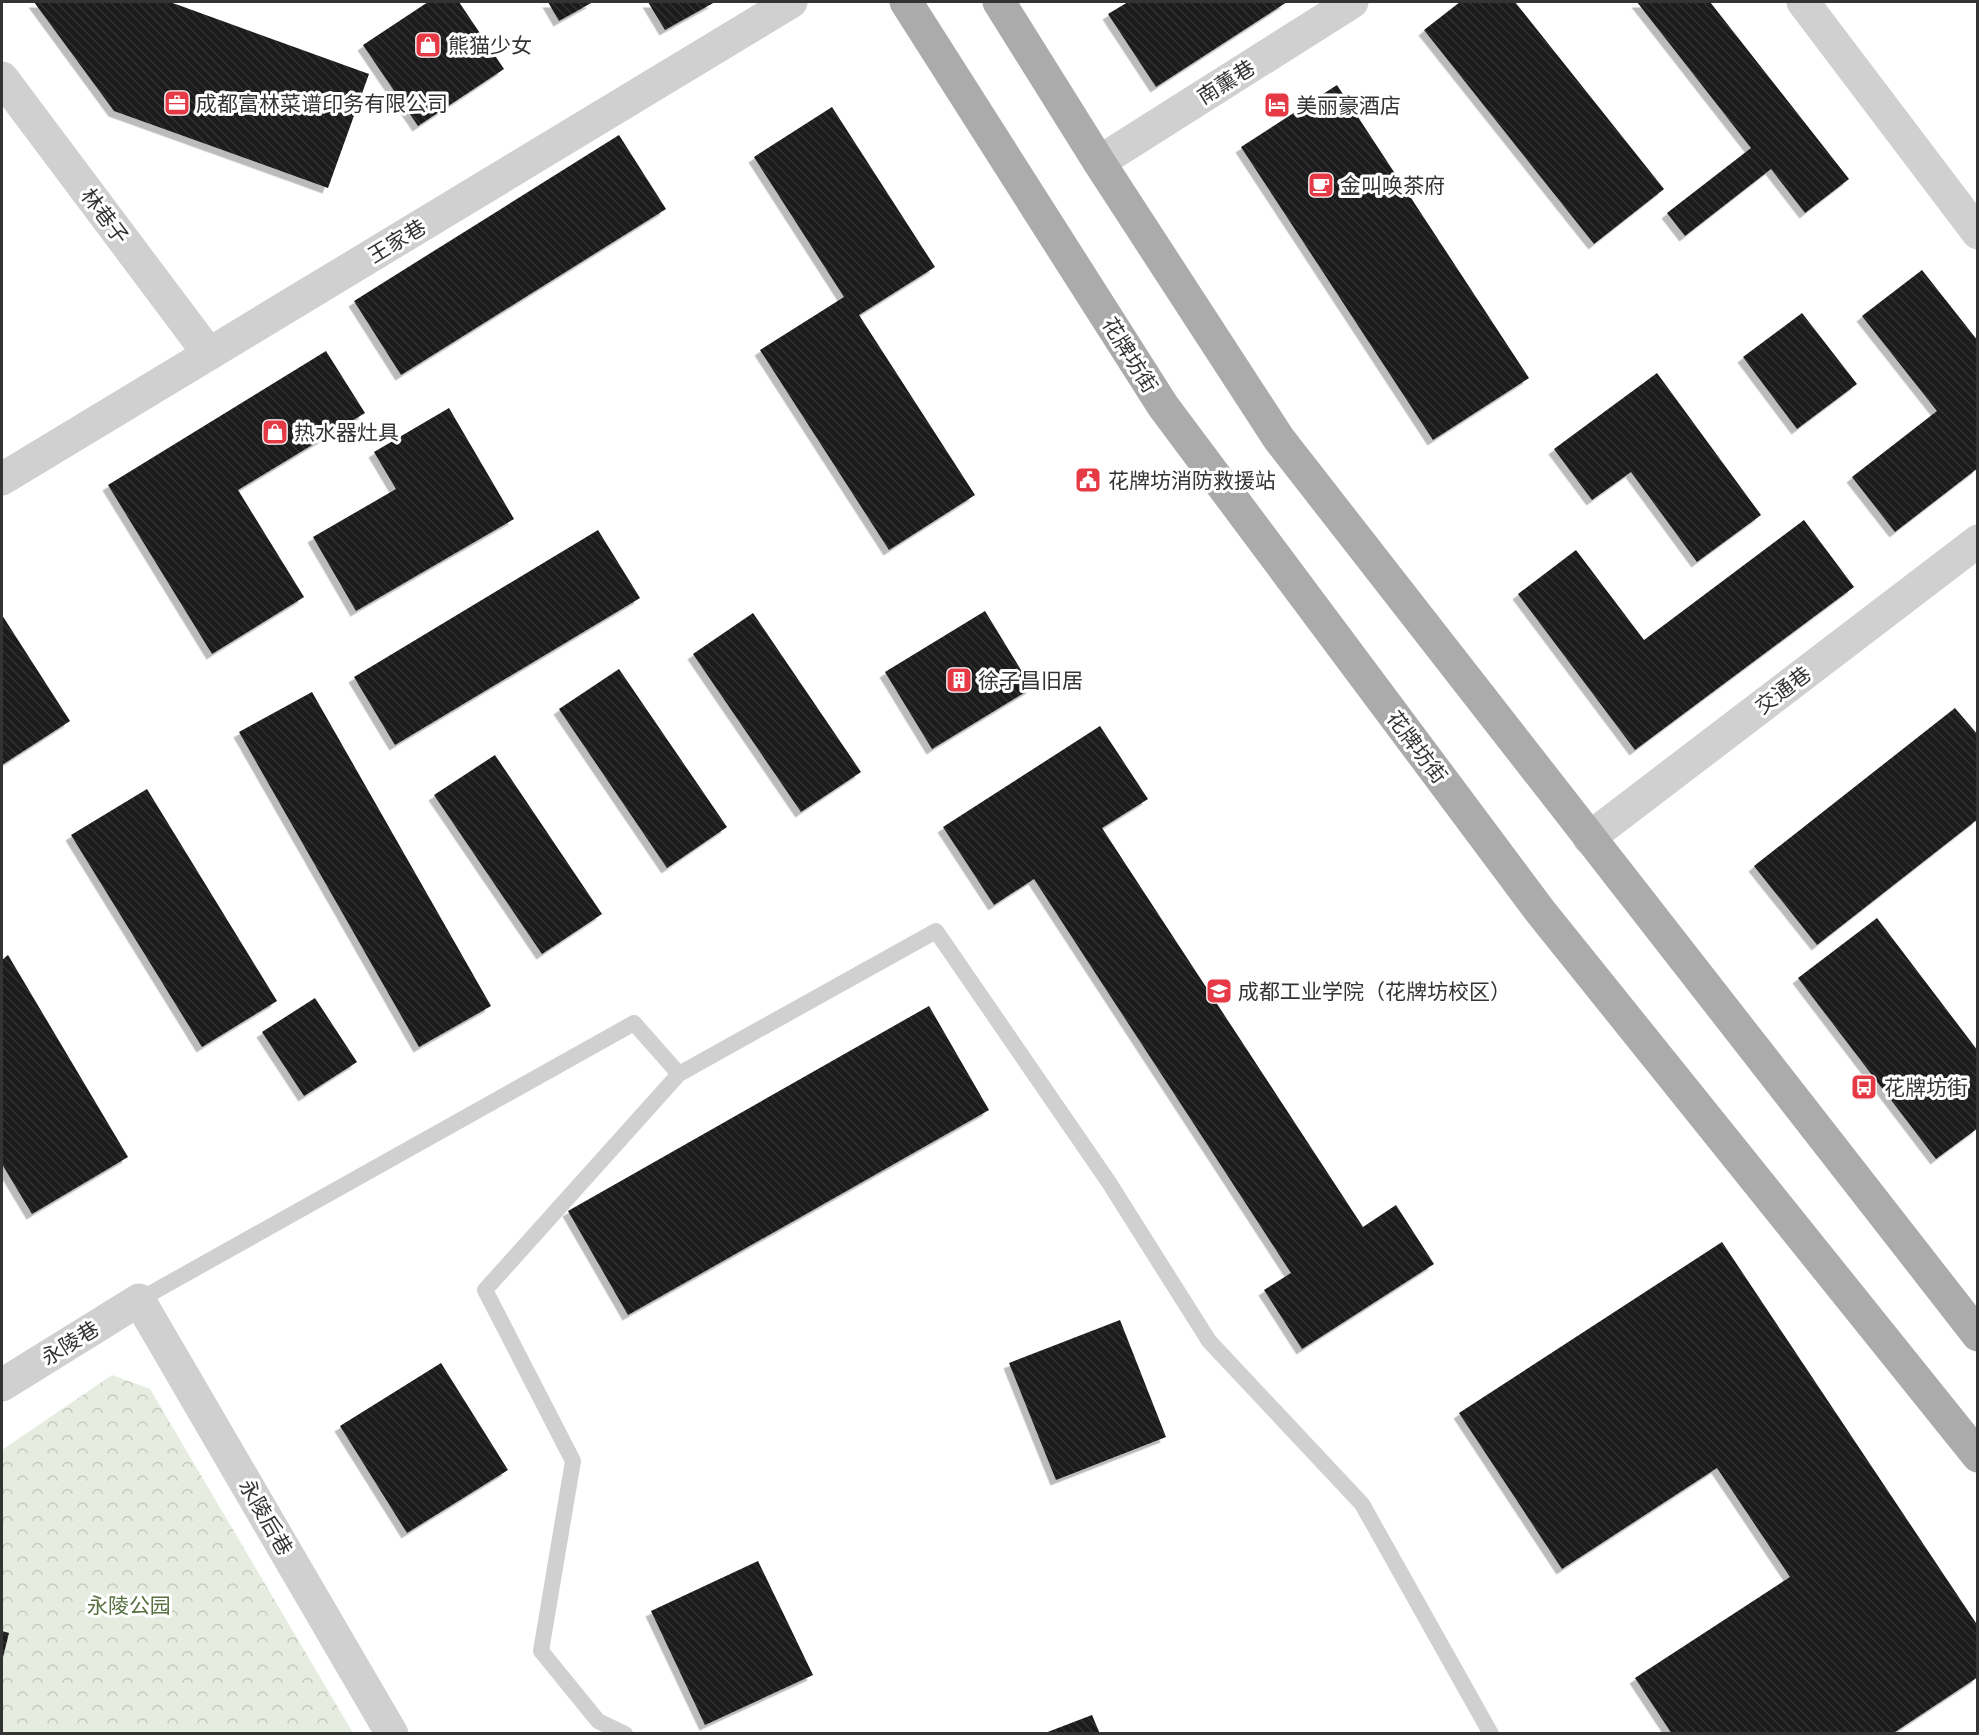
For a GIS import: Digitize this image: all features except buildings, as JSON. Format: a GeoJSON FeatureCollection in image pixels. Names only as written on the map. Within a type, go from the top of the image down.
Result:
{"type":"FeatureCollection","features":[{"type":"Feature","properties":{"kind":"main road","name":"花牌坊街"},"geometry":{"type":"LineString","coordinates":[[906,2],[1170,415],[1540,911],[1977,1456]]}},
{"type":"Feature","properties":{"kind":"main road"},"geometry":{"type":"LineString","coordinates":[[999,2],[1099,162],[1279,439],[1977,1335]]}},
{"type":"Feature","properties":{"kind":"street","name":"王家巷"},"geometry":{"type":"LineString","coordinates":[[2,479],[791,2]]}},
{"type":"Feature","properties":{"kind":"street","name":"南薰巷"},"geometry":{"type":"LineString","coordinates":[[1099,162],[1352,2]]}},
{"type":"Feature","properties":{"kind":"street"},"geometry":{"type":"LineString","coordinates":[[1803,2],[1977,233]]}},
{"type":"Feature","properties":{"kind":"street","name":"林巷子"},"geometry":{"type":"LineString","coordinates":[[2,78],[209,354]]}},
{"type":"Feature","properties":{"kind":"street","name":"交通巷"},"geometry":{"type":"LineString","coordinates":[[1589,838],[1977,542]]}},
{"type":"Feature","properties":{"kind":"street","name":"永陵巷"},"geometry":{"type":"LineString","coordinates":[[2,1385],[139,1300]]}},
{"type":"Feature","properties":{"kind":"street","name":"永陵后巷"},"geometry":{"type":"LineString","coordinates":[[139,1300],[392,1734]]}},
{"type":"Feature","properties":{"kind":"lane"},"geometry":{"type":"LineString","coordinates":[[625,1734],[598,1721],[541,1651],[573,1461],[485,1290],[679,1074],[936,931],[1108,1181],[1209,1341],[1362,1504],[1491,1734]]}},
{"type":"Feature","properties":{"kind":"lane"},"geometry":{"type":"LineString","coordinates":[[139,1300],[634,1023],[679,1074]]}},
{"type":"Feature","properties":{"kind":"green space","name":"永陵公园"},"geometry":{"type":"Polygon","coordinates":[[[112,1375],[150,1389],[353,1733],[2,1734],[2,1450],[112,1375]]]}},
{"type":"Feature","properties":{"kind":"place","name":"熊猫少女"},"geometry":{"type":"Point","coordinates":[428,45]}},
{"type":"Feature","properties":{"kind":"place","name":"成都富林菜谱印务有限公司"},"geometry":{"type":"Point","coordinates":[177,103]}},
{"type":"Feature","properties":{"kind":"place","name":"美丽豪酒店"},"geometry":{"type":"Point","coordinates":[1277,105]}},
{"type":"Feature","properties":{"kind":"place","name":"金叫唤茶府"},"geometry":{"type":"Point","coordinates":[1321,185]}},
{"type":"Feature","properties":{"kind":"place","name":"热水器灶具"},"geometry":{"type":"Point","coordinates":[275,432]}},
{"type":"Feature","properties":{"kind":"place","name":"花牌坊消防救援站"},"geometry":{"type":"Point","coordinates":[1088,480]}},
{"type":"Feature","properties":{"kind":"place","name":"徐子昌旧居"},"geometry":{"type":"Point","coordinates":[959,680]}},
{"type":"Feature","properties":{"kind":"place","name":"成都工业学院（花牌坊校区）"},"geometry":{"type":"Point","coordinates":[1219,991]}},
{"type":"Feature","properties":{"kind":"place","name":"花牌坊街"},"geometry":{"type":"Point","coordinates":[1864,1087]}}]}
